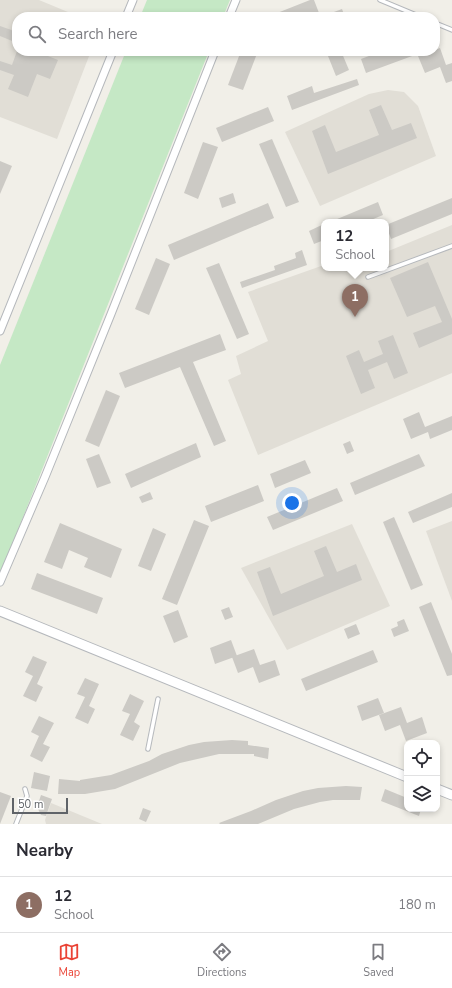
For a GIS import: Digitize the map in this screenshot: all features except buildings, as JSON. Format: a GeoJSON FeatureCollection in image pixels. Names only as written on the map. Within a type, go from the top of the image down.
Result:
{"type":"FeatureCollection","features":[{"type":"Feature","properties":{"kind":"street"},"geometry":{"type":"LineString","coordinates":[[128,12],[133,0]]}},
{"type":"Feature","properties":{"kind":"street"},"geometry":{"type":"LineString","coordinates":[[231,12],[236,0]]}},
{"type":"Feature","properties":{"kind":"street"},"geometry":{"type":"LineString","coordinates":[[0,332],[111,56]]}},
{"type":"Feature","properties":{"kind":"street"},"geometry":{"type":"LineString","coordinates":[[0,582],[111,314],[213,56]]}},
{"type":"Feature","properties":{"kind":"street"},"geometry":{"type":"LineString","coordinates":[[0,611],[405,776]]}},
{"type":"Feature","properties":{"kind":"street"},"geometry":{"type":"LineString","coordinates":[[440,790],[452,795]]}},
{"type":"Feature","properties":{"kind":"lane"},"geometry":{"type":"LineString","coordinates":[[380,0],[409,12]]}},
{"type":"Feature","properties":{"kind":"lane"},"geometry":{"type":"LineString","coordinates":[[440,25],[452,30]]}},
{"type":"Feature","properties":{"kind":"lane"},"geometry":{"type":"LineString","coordinates":[[389,269],[452,246]]}},
{"type":"Feature","properties":{"kind":"lane"},"geometry":{"type":"LineString","coordinates":[[368,277],[384,271]]}},
{"type":"Feature","properties":{"kind":"lane"},"geometry":{"type":"LineString","coordinates":[[148,749],[158,699]]}},
{"type":"Feature","properties":{"kind":"lane"},"geometry":{"type":"LineString","coordinates":[[16,824],[27,796],[24,788]]}},
{"type":"Feature","properties":{"kind":"shaded area"},"geometry":{"type":"Polygon","coordinates":[[[0,0],[39,0],[68,12],[12,12],[12,56],[89,56],[57,139],[0,117],[0,0]]]}},
{"type":"Feature","properties":{"kind":"shaded area"},"geometry":{"type":"Polygon","coordinates":[[[388,90],[404,92],[418,106],[436,156],[320,206],[285,132],[369,94],[388,90]]]}},
{"type":"Feature","properties":{"kind":"shaded area"},"geometry":{"type":"Polygon","coordinates":[[[452,225],[452,373],[258,455],[228,380],[241,374],[236,356],[268,341],[248,292],[321,266],[321,271],[389,271],[389,251],[452,225]]]}},
{"type":"Feature","properties":{"kind":"shaded area"},"geometry":{"type":"Polygon","coordinates":[[[452,521],[452,601],[426,531],[452,521]]]}},
{"type":"Feature","properties":{"kind":"shaded area"},"geometry":{"type":"Polygon","coordinates":[[[352,524],[390,606],[287,650],[241,568],[352,524]]]}},
{"type":"Feature","properties":{"kind":"shaded area"},"geometry":{"type":"Polygon","coordinates":[[[51,803],[102,824],[46,824],[45,820],[51,803]]]}},
{"type":"Feature","properties":{"kind":"green space"},"geometry":{"type":"Polygon","coordinates":[[[147,0],[230,0],[225,12],[142,12],[147,0]]]}},
{"type":"Feature","properties":{"kind":"green space"},"geometry":{"type":"Polygon","coordinates":[[[124,56],[207,56],[0,575],[0,365],[124,56]]]}},
{"type":"Feature","properties":{"kind":"place","name":"12"},"geometry":{"type":"Point","coordinates":[355,317]}}]}
